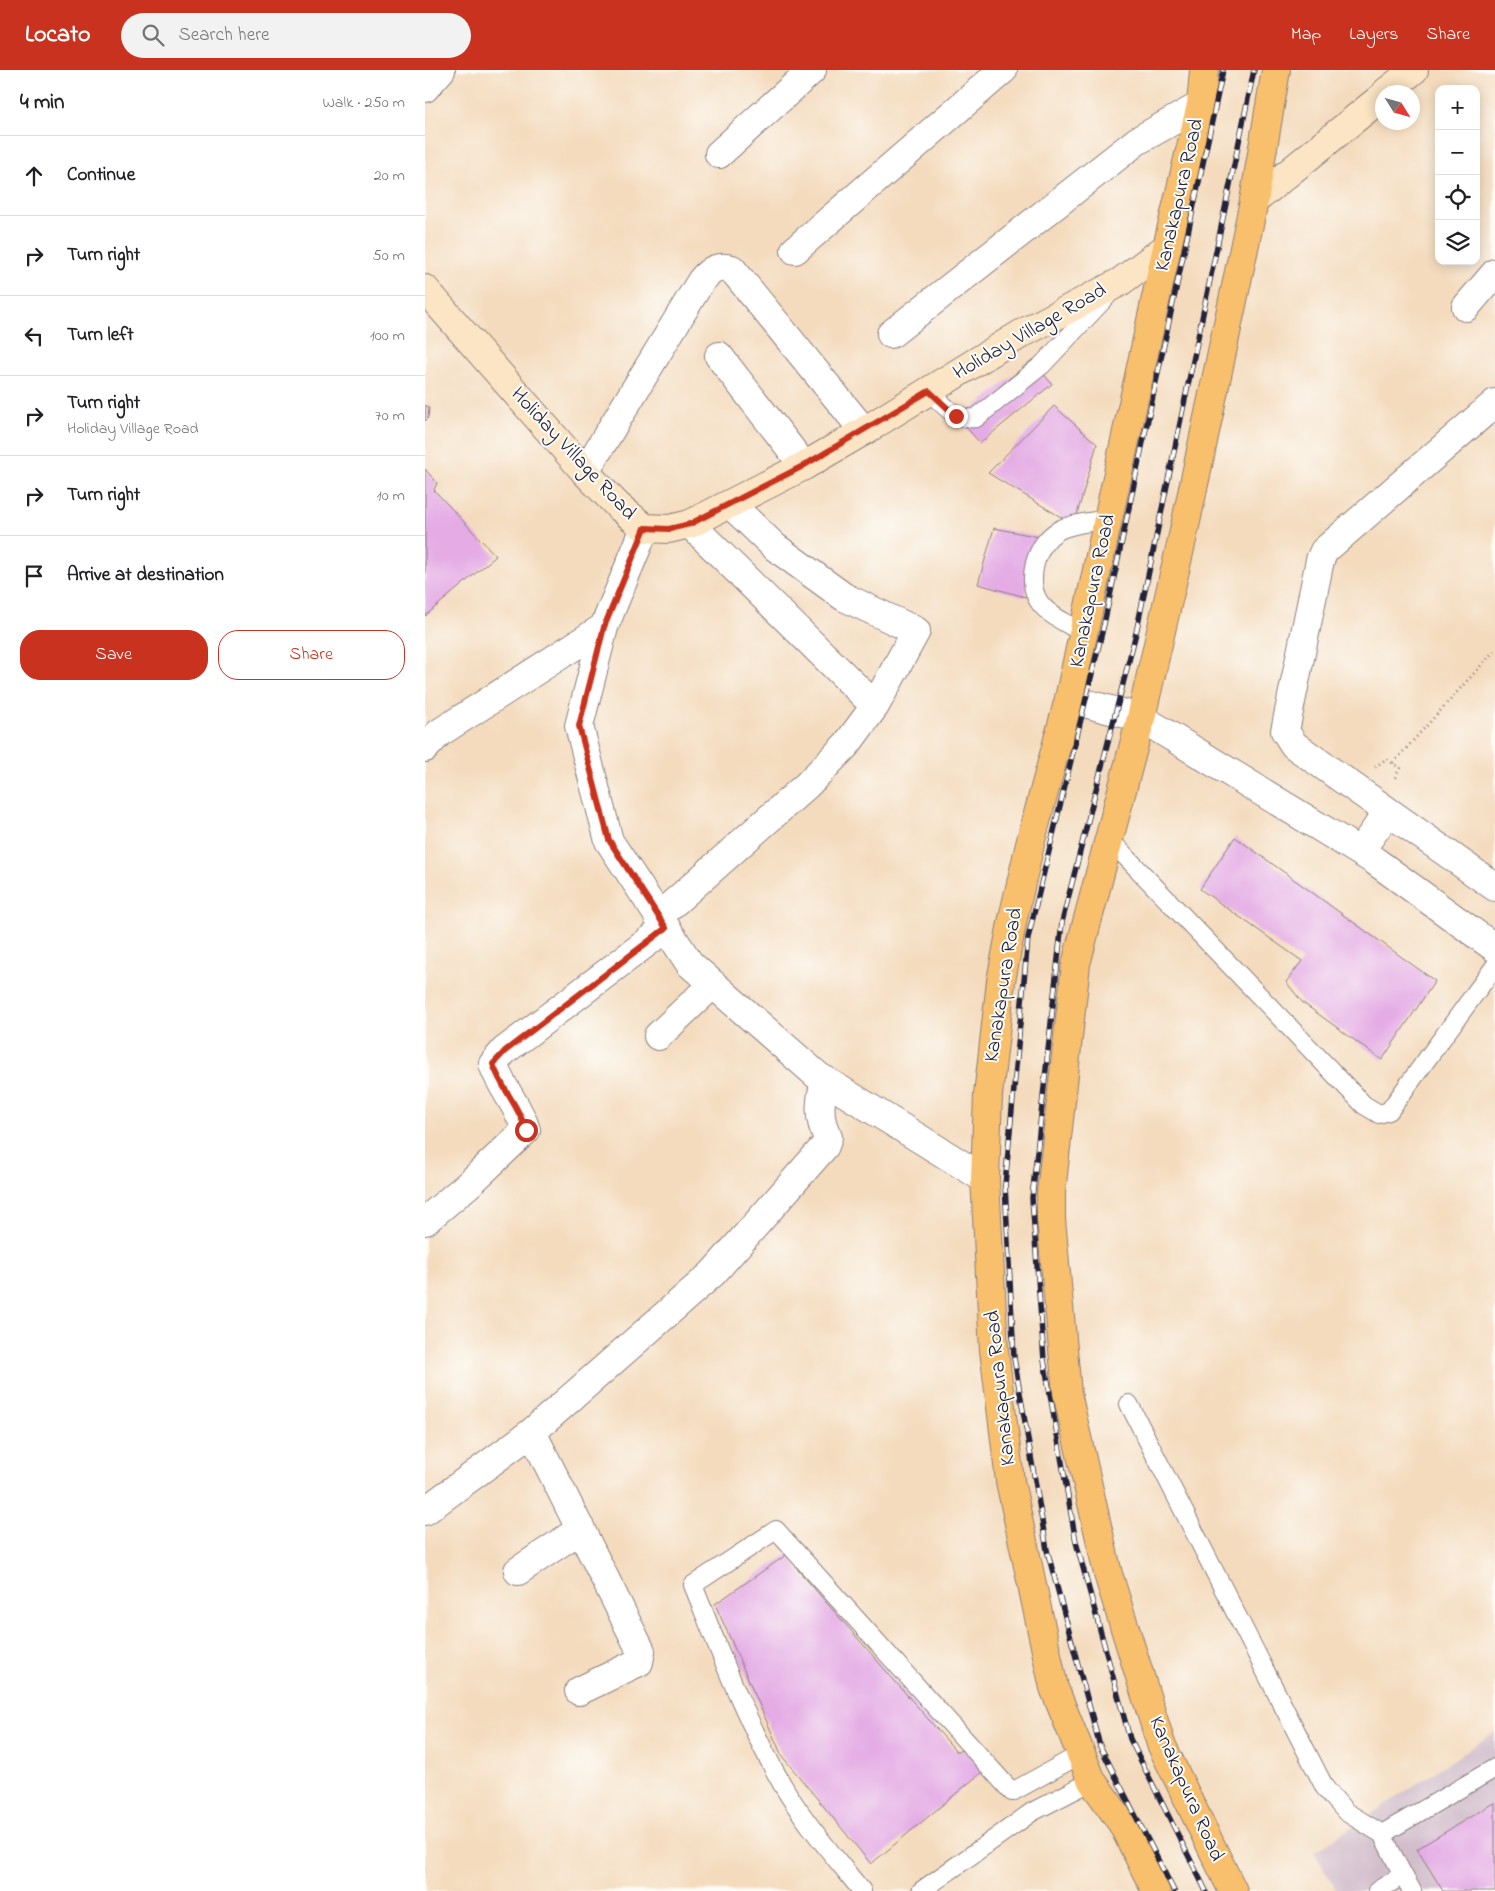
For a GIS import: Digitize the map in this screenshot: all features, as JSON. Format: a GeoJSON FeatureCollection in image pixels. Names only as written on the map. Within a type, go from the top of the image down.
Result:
{"type":"FeatureCollection","features":[{"type":"Feature","properties":{"kind":"highway","name":"Kanakapura Road"},"geometry":{"type":"LineString","coordinates":[[1156,1891],[1122,1823],[1091,1781],[1054,1688],[1010,1481],[994,1350],[985,1180],[989,1095],[1001,981],[1031,840],[1069,699],[1167,247],[1201,105],[1204,70]]}},
{"type":"Feature","properties":{"kind":"highway","name":"Kanakapura Road"},"geometry":{"type":"LineString","coordinates":[[1233,1891],[1161,1744],[1140,1682],[1108,1574],[1067,1393],[1051,1218],[1051,1193],[1076,964],[1141,718],[1254,202],[1277,70]]}},
{"type":"Feature","properties":{"kind":"street"},"geometry":{"type":"LineString","coordinates":[[425,88],[441,70]]}},
{"type":"Feature","properties":{"kind":"street"},"geometry":{"type":"LineString","coordinates":[[719,154],[811,70]]}},
{"type":"Feature","properties":{"kind":"street"},"geometry":{"type":"LineString","coordinates":[[795,250],[1003,70]]}},
{"type":"Feature","properties":{"kind":"street"},"geometry":{"type":"LineString","coordinates":[[1395,85],[1414,70]]}},
{"type":"Feature","properties":{"kind":"street"},"geometry":{"type":"LineString","coordinates":[[1254,202],[1375,103]]}},
{"type":"Feature","properties":{"kind":"street"},"geometry":{"type":"LineString","coordinates":[[891,334],[1137,141],[1201,105]]}},
{"type":"Feature","properties":{"kind":"street","name":"Holiday Village Road"},"geometry":{"type":"LineString","coordinates":[[425,289],[585,472],[618,506],[645,528],[669,529],[690,524],[803,466],[864,431],[1021,334],[1120,282],[1167,247]]}},
{"type":"Feature","properties":{"kind":"street"},"geometry":{"type":"LineString","coordinates":[[585,472],[701,281],[710,271],[723,266],[732,269],[864,431]]}},
{"type":"Feature","properties":{"kind":"street"},"geometry":{"type":"LineString","coordinates":[[1466,307],[1495,273]]}},
{"type":"Feature","properties":{"kind":"street"},"geometry":{"type":"LineString","coordinates":[[719,356],[803,466]]}},
{"type":"Feature","properties":{"kind":"street"},"geometry":{"type":"LineString","coordinates":[[1495,403],[1332,542],[1320,560],[1285,731],[1294,745],[1495,887]]}},
{"type":"Feature","properties":{"kind":"street"},"geometry":{"type":"LineString","coordinates":[[425,1221],[469,1184],[526,1130],[522,1117],[497,1075],[493,1064],[505,1051],[662,922],[807,785],[847,744],[875,706],[916,632],[845,597],[775,547],[730,504]]}},
{"type":"Feature","properties":{"kind":"street"},"geometry":{"type":"LineString","coordinates":[[690,524],[875,706]]}},
{"type":"Feature","properties":{"kind":"street"},"geometry":{"type":"LineString","coordinates":[[645,528],[604,627],[579,726],[609,840],[690,964],[825,1080],[985,1180]]}},
{"type":"Feature","properties":{"kind":"street"},"geometry":{"type":"LineString","coordinates":[[425,748],[439,733],[604,627]]}},
{"type":"Feature","properties":{"kind":"street"},"geometry":{"type":"LineString","coordinates":[[1069,699],[1141,718],[1368,856],[1495,948]]}},
{"type":"Feature","properties":{"kind":"street"},"geometry":{"type":"LineString","coordinates":[[1368,856],[1393,816]]}},
{"type":"Feature","properties":{"kind":"street"},"geometry":{"type":"LineString","coordinates":[[658,1036],[713,984]]}},
{"type":"Feature","properties":{"kind":"street"},"geometry":{"type":"LineString","coordinates":[[425,1511],[532,1432],[713,1273],[825,1146],[827,1137],[821,1125],[820,1108],[825,1080]]}},
{"type":"Feature","properties":{"kind":"street"},"geometry":{"type":"LineString","coordinates":[[532,1432],[641,1651],[639,1662],[579,1692]]}},
{"type":"Feature","properties":{"kind":"street"},"geometry":{"type":"LineString","coordinates":[[518,1571],[581,1529]]}},
{"type":"Feature","properties":{"kind":"lane"},"geometry":{"type":"LineString","coordinates":[[929,391],[956,416],[965,420],[976,418],[1042,364],[1120,282]]}},
{"type":"Feature","properties":{"kind":"lane"},"geometry":{"type":"LineString","coordinates":[[1083,633],[1046,610],[1035,596],[1031,580],[1037,554],[1048,538],[1061,529],[1108,520]]}},
{"type":"Feature","properties":{"kind":"lane"},"geometry":{"type":"LineString","coordinates":[[1109,838],[1364,1105],[1379,1114],[1389,1111],[1495,966]]}},
{"type":"Feature","properties":{"kind":"lane"},"geometry":{"type":"LineString","coordinates":[[1129,1404],[1325,1788],[1346,1812],[1383,1834],[1412,1891]]}},
{"type":"Feature","properties":{"kind":"lane"},"geometry":{"type":"LineString","coordinates":[[862,1891],[815,1833],[782,1784],[751,1721],[693,1585],[776,1530],[1012,1792],[1081,1754]]}},
{"type":"Feature","properties":{"kind":"lane"},"geometry":{"type":"LineString","coordinates":[[1383,1834],[1495,1768]]}},
{"type":"Feature","properties":{"kind":"lane"},"geometry":{"type":"LineString","coordinates":[[921,1891],[1033,1812],[1091,1781]]}},
{"type":"Feature","properties":{"kind":"lane"},"geometry":{"type":"LineString","coordinates":[[1377,1891],[1403,1876]]}},
{"type":"Feature","properties":{"kind":"path"},"geometry":{"type":"LineString","coordinates":[[1393,763],[1495,650]]}},
{"type":"Feature","properties":{"kind":"shaded area"},"geometry":{"type":"Polygon","coordinates":[[[1495,1732],[1495,1891],[1337,1891],[1314,1852],[1495,1732]]]}},
{"type":"Feature","properties":{"kind":"building"},"geometry":{"type":"Polygon","coordinates":[[[1032,360],[1052,384],[980,443],[960,420],[1032,360]]]}},
{"type":"Feature","properties":{"kind":"building"},"geometry":{"type":"Polygon","coordinates":[[[425,405],[429,408],[428,418],[425,421],[425,405]]]}},
{"type":"Feature","properties":{"kind":"building"},"geometry":{"type":"Polygon","coordinates":[[[1054,406],[1097,444],[1074,525],[988,473],[1054,406]]]}},
{"type":"Feature","properties":{"kind":"building"},"geometry":{"type":"Polygon","coordinates":[[[425,469],[437,483],[434,490],[496,556],[425,616],[425,469]]]}},
{"type":"Feature","properties":{"kind":"building"},"geometry":{"type":"Polygon","coordinates":[[[994,528],[1039,537],[1025,597],[978,584],[994,528]]]}},
{"type":"Feature","properties":{"kind":"building"},"geometry":{"type":"Polygon","coordinates":[[[1235,837],[1435,981],[1382,1060],[1303,1003],[1286,982],[1302,961],[1200,889],[1235,837]]]}},
{"type":"Feature","properties":{"kind":"building"},"geometry":{"type":"Polygon","coordinates":[[[789,1553],[798,1570],[956,1751],[973,1750],[987,1768],[871,1864],[782,1756],[715,1604],[789,1553]]]}},
{"type":"Feature","properties":{"kind":"building"},"geometry":{"type":"Polygon","coordinates":[[[1495,1802],[1495,1891],[1443,1891],[1417,1849],[1495,1802]]]}},
{"type":"Feature","properties":{"kind":"railway"},"geometry":{"type":"LineString","coordinates":[[1174,1891],[1100,1746],[1047,1550],[1014,1358],[1005,1185],[1028,938],[1104,624],[1223,70]]}},
{"type":"Feature","properties":{"kind":"railway"},"geometry":{"type":"LineString","coordinates":[[1206,1891],[1130,1739],[1076,1542],[1044,1360],[1032,1198],[1062,922],[1136,633],[1254,70]]}},
{"type":"Feature","properties":{"kind":"route"},"geometry":{"type":"LineString","coordinates":[[526,1130],[522,1117],[497,1075],[493,1064],[505,1051],[666,928],[609,840],[579,726],[604,627],[645,528],[669,529],[690,524],[803,466],[929,391],[956,416]]}}]}
